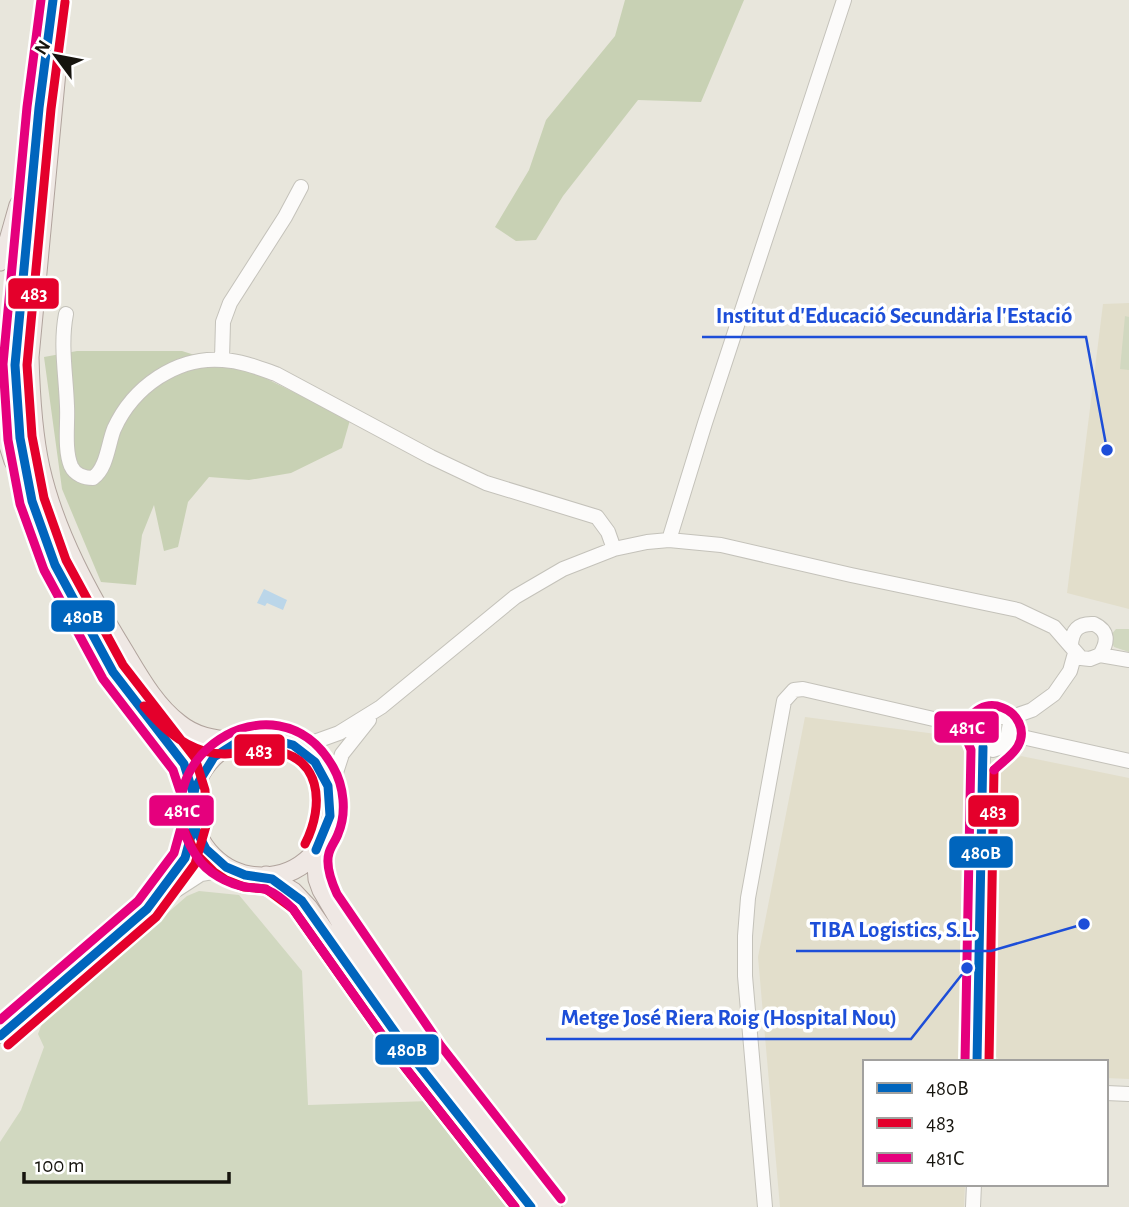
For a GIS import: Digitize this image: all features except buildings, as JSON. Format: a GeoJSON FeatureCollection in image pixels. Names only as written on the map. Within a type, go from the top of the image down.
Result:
{"type":"FeatureCollection","features":[{"type":"Feature","properties":{"kind":"main road"},"geometry":{"type":"LineString","coordinates":[[53,0],[39,108],[15,365],[20,438],[32,501],[55,565]]}},
{"type":"Feature","properties":{"kind":"main road"},"geometry":{"type":"LineString","coordinates":[[63,0],[29,357],[31,405],[40,469],[53,514],[73,561],[147,690],[173,720],[190,732],[201,737],[234,743]]}},
{"type":"Feature","properties":{"kind":"main road"},"geometry":{"type":"LineString","coordinates":[[0,261],[18,211],[39,108]]}},
{"type":"Feature","properties":{"kind":"main road"},"geometry":{"type":"LineString","coordinates":[[0,426],[6,436],[25,498],[55,565],[113,672],[184,764],[193,793]]}},
{"type":"Feature","properties":{"kind":"main road"},"geometry":{"type":"LineString","coordinates":[[248,738],[280,739],[294,744],[317,764],[330,791],[330,822],[325,837],[302,864],[285,873],[248,875],[230,869],[207,851],[194,825],[193,793],[201,772],[215,755],[248,738]]}},
{"type":"Feature","properties":{"kind":"main road"},"geometry":{"type":"LineString","coordinates":[[316,850],[318,879],[322,890],[348,934],[464,1097],[552,1207]]}},
{"type":"Feature","properties":{"kind":"main road"},"geometry":{"type":"LineString","coordinates":[[267,876],[302,901],[414,1059],[531,1207]]}},
{"type":"Feature","properties":{"kind":"street"},"geometry":{"type":"LineString","coordinates":[[669,540],[844,0]]}},
{"type":"Feature","properties":{"kind":"street"},"geometry":{"type":"LineString","coordinates":[[222,359],[223,322],[229,303],[285,217],[301,187]]}},
{"type":"Feature","properties":{"kind":"street"},"geometry":{"type":"LineString","coordinates":[[66,314],[62,349],[67,392],[68,450],[74,471],[86,478],[93,478],[100,472],[114,430],[126,408],[141,390],[175,369],[222,359],[276,374],[431,457],[486,483],[597,517],[608,532],[614,549]]}},
{"type":"Feature","properties":{"kind":"street"},"geometry":{"type":"LineString","coordinates":[[294,744],[314,742],[339,733],[381,706],[516,597],[563,569],[630,544],[669,540],[745,550],[1018,610],[1034,615],[1054,627],[1076,647],[1103,650],[1123,659]]}},
{"type":"Feature","properties":{"kind":"street"},"geometry":{"type":"LineString","coordinates":[[1103,650],[1105,634],[1098,626],[1083,624],[1070,671],[1054,694],[1010,728],[1003,747],[990,748],[977,739],[979,723],[989,717],[1010,728],[1129,761]]}},
{"type":"Feature","properties":{"kind":"street"},"geometry":{"type":"LineString","coordinates":[[765,1207],[745,976],[745,936],[750,885],[784,701],[794,690],[803,689],[977,729]]}},
{"type":"Feature","properties":{"kind":"street"},"geometry":{"type":"LineString","coordinates":[[330,791],[342,754],[381,706]]}},
{"type":"Feature","properties":{"kind":"street"},"geometry":{"type":"LineString","coordinates":[[977,1060],[982,764],[990,748]]}},
{"type":"Feature","properties":{"kind":"street"},"geometry":{"type":"LineString","coordinates":[[147,909],[185,858],[194,825]]}},
{"type":"Feature","properties":{"kind":"street"},"geometry":{"type":"LineString","coordinates":[[0,1037],[147,909],[201,874],[230,869]]}},
{"type":"Feature","properties":{"kind":"street"},"geometry":{"type":"LineString","coordinates":[[1108,1093],[1129,1094]]}},
{"type":"Feature","properties":{"kind":"street"},"geometry":{"type":"LineString","coordinates":[[973,1207],[974,1186]]}},
{"type":"Feature","properties":{"kind":"shaded area"},"geometry":{"type":"Polygon","coordinates":[[[1129,303],[1129,609],[1067,593],[1103,304],[1129,303]]]}},
{"type":"Feature","properties":{"kind":"shaded area"},"geometry":{"type":"Polygon","coordinates":[[[805,717],[975,739],[967,1060],[863,1060],[863,1186],[965,1186],[964,1207],[780,1207],[758,957],[805,717]]]}},
{"type":"Feature","properties":{"kind":"shaded area"},"geometry":{"type":"Polygon","coordinates":[[[1021,756],[1129,778],[1129,1079],[1108,1078],[1108,1060],[999,1060],[994,1054],[998,770],[1021,756]]]}},
{"type":"Feature","properties":{"kind":"green space"},"geometry":{"type":"Polygon","coordinates":[[[625,0],[744,0],[701,102],[638,100],[563,196],[536,240],[516,241],[495,227],[529,170],[546,120],[615,36],[625,0]]]}},
{"type":"Feature","properties":{"kind":"green space"},"geometry":{"type":"Polygon","coordinates":[[[1125,316],[1129,317],[1129,370],[1120,369],[1125,316]]]}},
{"type":"Feature","properties":{"kind":"green space"},"geometry":{"type":"Polygon","coordinates":[[[77,351],[182,351],[261,376],[350,420],[342,448],[291,473],[249,480],[209,477],[188,502],[178,547],[164,551],[154,505],[142,535],[136,585],[101,582],[62,489],[44,357],[77,351]]]}},
{"type":"Feature","properties":{"kind":"green space"},"geometry":{"type":"Polygon","coordinates":[[[1116,629],[1129,629],[1129,652],[1114,647],[1109,637],[1116,629]]]}},
{"type":"Feature","properties":{"kind":"green space"},"geometry":{"type":"Polygon","coordinates":[[[199,891],[239,895],[302,971],[308,1105],[430,1101],[519,1207],[0,1207],[0,1142],[21,1110],[44,1047],[38,1034],[43,1021],[187,896],[199,891]]]}},
{"type":"Feature","properties":{"kind":"water"},"geometry":{"type":"Polygon","coordinates":[[[264,589],[287,600],[283,610],[267,603],[265,606],[257,603],[264,589]]]}},
{"type":"Feature","properties":{"kind":"transit line","name":"481C"},"geometry":{"type":"LineString","coordinates":[[0,1020],[138,901],[174,853],[182,824],[181,794],[173,770],[103,679],[44,570],[20,504],[8,440],[3,364],[27,107],[41,0]]}},
{"type":"Feature","properties":{"kind":"transit line","name":"480B"},"geometry":{"type":"LineString","coordinates":[[53,0],[39,108],[15,365],[20,438],[32,501],[55,565],[113,672],[184,764],[193,793]]}},
{"type":"Feature","properties":{"kind":"transit line","name":"483"},"geometry":{"type":"LineString","coordinates":[[8,1045],[156,917],[195,864],[206,826],[205,790],[195,758],[123,665],[66,560],[44,498],[32,436],[27,365],[51,109],[65,2]]}},
{"type":"Feature","properties":{"kind":"transit line","name":"483"},"geometry":{"type":"LineString","coordinates":[[144,706],[171,733],[204,751],[230,754],[268,750],[286,754],[299,761],[309,771],[316,798],[315,813],[305,844]]}},
{"type":"Feature","properties":{"kind":"transit line","name":"481C"},"geometry":{"type":"LineString","coordinates":[[965,1060],[971,750],[964,733],[971,718],[980,709],[991,706],[1012,713],[1019,722],[1021,734],[1016,749],[994,770]]}},
{"type":"Feature","properties":{"kind":"transit line","name":"481C"},"geometry":{"type":"LineString","coordinates":[[515,1207],[404,1066],[293,909],[267,890],[239,886],[218,877],[197,857],[182,822],[183,789],[197,761],[220,739],[248,727],[279,726],[308,739],[333,767],[343,800],[341,826],[328,858],[337,894],[441,1046],[561,1199]]}},
{"type":"Feature","properties":{"kind":"transit line","name":"480B"},"geometry":{"type":"LineString","coordinates":[[316,850],[330,816],[328,786],[315,762],[293,745],[266,738],[239,741],[214,757],[195,788],[192,804],[195,828],[206,849],[226,867],[245,875],[272,879],[302,901],[414,1059],[531,1207]]}},
{"type":"Feature","properties":{"kind":"transit line","name":"480B"},"geometry":{"type":"LineString","coordinates":[[977,1060],[983,747]]}},
{"type":"Feature","properties":{"kind":"transit line","name":"483"},"geometry":{"type":"LineString","coordinates":[[989,1060],[994,770]]}},
{"type":"Feature","properties":{"kind":"transit line","name":"483"},"geometry":{"type":"LineString","coordinates":[[181,800],[183,828],[196,854],[226,880],[244,887],[266,889],[293,909],[404,1066],[515,1207]]}},
{"type":"Feature","properties":{"kind":"transit line","name":"480B"},"geometry":{"type":"LineString","coordinates":[[0,1036],[147,909],[185,858],[194,825]]}},
{"type":"Feature","properties":{"kind":"place","name":"Institut d'Educació Secundària l'Estació"},"geometry":{"type":"Point","coordinates":[1107,450]}},
{"type":"Feature","properties":{"kind":"place","name":"TIBA Logistics, S.L."},"geometry":{"type":"Point","coordinates":[1084,924]}},
{"type":"Feature","properties":{"kind":"place","name":"Metge José Riera Roig (Hospital Nou)"},"geometry":{"type":"Point","coordinates":[967,968]}}]}
